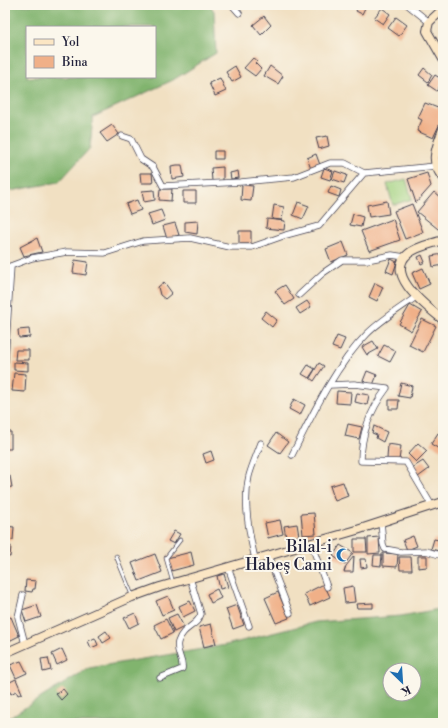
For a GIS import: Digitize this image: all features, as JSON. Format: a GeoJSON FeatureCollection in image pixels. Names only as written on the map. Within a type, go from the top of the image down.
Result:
{"type":"FeatureCollection","features":[{"type":"Feature","properties":{"kind":"main road"},"geometry":{"type":"LineString","coordinates":[[443,9],[429,22],[427,31],[443,59]]}},
{"type":"Feature","properties":{"kind":"main road"},"geometry":{"type":"LineString","coordinates":[[443,129],[435,153],[436,166],[443,177]]}},
{"type":"Feature","properties":{"kind":"main road"},"geometry":{"type":"LineString","coordinates":[[443,240],[418,248],[406,257],[402,266],[403,278],[407,287],[416,297],[443,320]]}},
{"type":"Feature","properties":{"kind":"main road"},"geometry":{"type":"LineString","coordinates":[[5,653],[132,597],[173,583],[268,556],[443,502]]}},
{"type":"Feature","properties":{"kind":"street"},"geometry":{"type":"LineString","coordinates":[[232,5],[238,13]]}},
{"type":"Feature","properties":{"kind":"street"},"geometry":{"type":"LineString","coordinates":[[408,5],[429,22]]}},
{"type":"Feature","properties":{"kind":"street"},"geometry":{"type":"LineString","coordinates":[[122,136],[131,139],[141,159],[153,167],[163,186],[241,182],[294,177],[330,163],[345,163],[364,173],[436,166]]}},
{"type":"Feature","properties":{"kind":"street"},"geometry":{"type":"LineString","coordinates":[[5,268],[32,258],[67,252],[105,253],[143,241],[190,238],[230,247],[252,247],[286,235],[319,226],[364,173]]}},
{"type":"Feature","properties":{"kind":"street"},"geometry":{"type":"LineString","coordinates":[[299,295],[342,260],[368,260],[392,255],[406,257]]}},
{"type":"Feature","properties":{"kind":"street"},"geometry":{"type":"LineString","coordinates":[[5,361],[11,266]]}},
{"type":"Feature","properties":{"kind":"street"},"geometry":{"type":"LineString","coordinates":[[292,455],[330,385],[365,336],[377,325],[416,297]]}},
{"type":"Feature","properties":{"kind":"street"},"geometry":{"type":"LineString","coordinates":[[330,385],[354,384],[387,388],[375,404],[361,447],[361,461],[406,462],[432,506]]}},
{"type":"Feature","properties":{"kind":"street"},"geometry":{"type":"LineString","coordinates":[[255,559],[250,539],[247,508],[249,476],[261,443]]}},
{"type":"Feature","properties":{"kind":"street"},"geometry":{"type":"LineString","coordinates":[[381,522],[382,544],[385,549],[401,552],[426,551],[443,556]]}},
{"type":"Feature","properties":{"kind":"street"},"geometry":{"type":"LineString","coordinates":[[311,543],[327,587]]}},
{"type":"Feature","properties":{"kind":"street"},"geometry":{"type":"LineString","coordinates":[[268,556],[290,613]]}},
{"type":"Feature","properties":{"kind":"street"},"geometry":{"type":"LineString","coordinates":[[228,567],[249,626]]}},
{"type":"Feature","properties":{"kind":"street"},"geometry":{"type":"LineString","coordinates":[[160,678],[182,669],[183,666],[177,649],[178,642],[186,629],[198,622],[201,614],[190,578]]}},
{"type":"Feature","properties":{"kind":"street"},"geometry":{"type":"LineString","coordinates":[[23,595],[18,617],[25,644]]}},
{"type":"Feature","properties":{"kind":"lane"},"geometry":{"type":"LineString","coordinates":[[173,583],[166,558],[180,540]]}},
{"type":"Feature","properties":{"kind":"lane"},"geometry":{"type":"LineString","coordinates":[[116,556],[132,597]]}},
{"type":"Feature","properties":{"kind":"green space"},"geometry":{"type":"Polygon","coordinates":[[[5,5],[210,5],[214,11],[216,53],[173,80],[93,117],[90,148],[59,182],[5,192],[5,5]]]}},
{"type":"Feature","properties":{"kind":"green space"},"geometry":{"type":"Polygon","coordinates":[[[406,179],[412,199],[393,205],[387,184],[406,179]]]}},
{"type":"Feature","properties":{"kind":"green space"},"geometry":{"type":"Polygon","coordinates":[[[439,609],[443,619],[443,723],[5,723],[5,720],[89,668],[226,645],[316,622],[401,616],[439,609]]]}},
{"type":"Feature","properties":{"kind":"building"},"geometry":{"type":"Polygon","coordinates":[[[359,5],[366,6],[362,14],[356,11],[359,5]]]}},
{"type":"Feature","properties":{"kind":"building"},"geometry":{"type":"Polygon","coordinates":[[[382,8],[390,14],[383,24],[374,18],[382,8]]]}},
{"type":"Feature","properties":{"kind":"building"},"geometry":{"type":"Polygon","coordinates":[[[264,16],[271,25],[261,35],[253,25],[264,16]]]}},
{"type":"Feature","properties":{"kind":"building"},"geometry":{"type":"Polygon","coordinates":[[[396,17],[407,25],[399,36],[388,28],[396,17]]]}},
{"type":"Feature","properties":{"kind":"building"},"geometry":{"type":"Polygon","coordinates":[[[253,58],[257,61],[255,63],[261,69],[255,76],[244,68],[253,58]]]}},
{"type":"Feature","properties":{"kind":"building"},"geometry":{"type":"Polygon","coordinates":[[[235,66],[241,77],[232,82],[226,72],[235,66]]]}},
{"type":"Feature","properties":{"kind":"building"},"geometry":{"type":"Polygon","coordinates":[[[270,66],[283,76],[278,84],[264,76],[270,66]]]}},
{"type":"Feature","properties":{"kind":"building"},"geometry":{"type":"Polygon","coordinates":[[[424,68],[432,75],[428,82],[419,75],[424,68]]]}},
{"type":"Feature","properties":{"kind":"building"},"geometry":{"type":"Polygon","coordinates":[[[435,75],[443,80],[437,91],[428,85],[435,75]]]}},
{"type":"Feature","properties":{"kind":"building"},"geometry":{"type":"Polygon","coordinates":[[[220,78],[226,91],[215,96],[209,83],[220,78]]]}},
{"type":"Feature","properties":{"kind":"building"},"geometry":{"type":"Polygon","coordinates":[[[425,103],[443,110],[443,117],[433,138],[417,131],[422,120],[418,118],[425,103]]]}},
{"type":"Feature","properties":{"kind":"building"},"geometry":{"type":"Polygon","coordinates":[[[112,125],[119,134],[107,142],[100,133],[112,125]]]}},
{"type":"Feature","properties":{"kind":"building"},"geometry":{"type":"Polygon","coordinates":[[[327,136],[329,146],[319,149],[316,138],[327,136]]]}},
{"type":"Feature","properties":{"kind":"building"},"geometry":{"type":"Polygon","coordinates":[[[214,151],[223,151],[223,159],[214,159],[214,151]]]}},
{"type":"Feature","properties":{"kind":"building"},"geometry":{"type":"Polygon","coordinates":[[[316,154],[320,165],[311,169],[307,158],[316,154]]]}},
{"type":"Feature","properties":{"kind":"building"},"geometry":{"type":"Polygon","coordinates":[[[182,165],[184,177],[172,179],[171,166],[182,165]]]}},
{"type":"Feature","properties":{"kind":"building"},"geometry":{"type":"Polygon","coordinates":[[[223,167],[223,181],[212,181],[211,168],[223,167]]]}},
{"type":"Feature","properties":{"kind":"building"},"geometry":{"type":"Polygon","coordinates":[[[324,168],[333,171],[330,180],[321,177],[324,168]]]}},
{"type":"Feature","properties":{"kind":"building"},"geometry":{"type":"Polygon","coordinates":[[[238,171],[239,178],[231,179],[230,173],[238,171]]]}},
{"type":"Feature","properties":{"kind":"building"},"geometry":{"type":"Polygon","coordinates":[[[335,171],[347,175],[344,183],[332,179],[335,171]]]}},
{"type":"Feature","properties":{"kind":"building"},"geometry":{"type":"Polygon","coordinates":[[[140,173],[152,173],[153,183],[141,183],[140,173]]]}},
{"type":"Feature","properties":{"kind":"building"},"geometry":{"type":"Polygon","coordinates":[[[427,173],[431,186],[416,203],[408,179],[427,173]]]}},
{"type":"Feature","properties":{"kind":"building"},"geometry":{"type":"Polygon","coordinates":[[[242,185],[253,186],[251,201],[241,200],[242,185]]]}},
{"type":"Feature","properties":{"kind":"building"},"geometry":{"type":"Polygon","coordinates":[[[331,186],[341,190],[339,197],[328,193],[331,186]]]}},
{"type":"Feature","properties":{"kind":"building"},"geometry":{"type":"Polygon","coordinates":[[[160,189],[172,189],[171,201],[159,200],[160,189]]]}},
{"type":"Feature","properties":{"kind":"building"},"geometry":{"type":"Polygon","coordinates":[[[154,190],[155,200],[144,202],[142,191],[154,190]]]}},
{"type":"Feature","properties":{"kind":"building"},"geometry":{"type":"Polygon","coordinates":[[[183,191],[196,191],[196,203],[183,203],[183,191]]]}},
{"type":"Feature","properties":{"kind":"building"},"geometry":{"type":"Polygon","coordinates":[[[434,192],[443,200],[443,233],[417,212],[434,192]]]}},
{"type":"Feature","properties":{"kind":"building"},"geometry":{"type":"Polygon","coordinates":[[[137,200],[141,210],[130,214],[126,204],[137,200]]]}},
{"type":"Feature","properties":{"kind":"building"},"geometry":{"type":"Polygon","coordinates":[[[387,201],[389,214],[369,217],[367,205],[387,201]]]}},
{"type":"Feature","properties":{"kind":"building"},"geometry":{"type":"Polygon","coordinates":[[[298,202],[309,206],[303,219],[293,215],[298,202]]]}},
{"type":"Feature","properties":{"kind":"building"},"geometry":{"type":"Polygon","coordinates":[[[412,204],[423,232],[405,239],[394,211],[412,204]]]}},
{"type":"Feature","properties":{"kind":"building"},"geometry":{"type":"Polygon","coordinates":[[[274,205],[284,207],[282,220],[272,219],[274,205]]]}},
{"type":"Feature","properties":{"kind":"building"},"geometry":{"type":"Polygon","coordinates":[[[161,210],[165,220],[152,225],[148,214],[161,210]]]}},
{"type":"Feature","properties":{"kind":"building"},"geometry":{"type":"Polygon","coordinates":[[[353,214],[363,217],[361,227],[350,225],[353,214]]]}},
{"type":"Feature","properties":{"kind":"building"},"geometry":{"type":"Polygon","coordinates":[[[267,219],[285,221],[284,230],[266,228],[267,219]]]}},
{"type":"Feature","properties":{"kind":"building"},"geometry":{"type":"Polygon","coordinates":[[[393,219],[400,240],[369,251],[361,231],[393,219]]]}},
{"type":"Feature","properties":{"kind":"building"},"geometry":{"type":"Polygon","coordinates":[[[198,221],[197,234],[185,232],[185,222],[198,221]]]}},
{"type":"Feature","properties":{"kind":"building"},"geometry":{"type":"Polygon","coordinates":[[[175,223],[179,235],[167,239],[163,226],[175,223]]]}},
{"type":"Feature","properties":{"kind":"building"},"geometry":{"type":"Polygon","coordinates":[[[239,231],[251,231],[251,244],[239,244],[239,231]]]}},
{"type":"Feature","properties":{"kind":"building"},"geometry":{"type":"Polygon","coordinates":[[[37,238],[42,252],[24,256],[20,247],[37,238]]]}},
{"type":"Feature","properties":{"kind":"building"},"geometry":{"type":"Polygon","coordinates":[[[343,242],[348,255],[331,262],[326,249],[343,242]]]}},
{"type":"Feature","properties":{"kind":"building"},"geometry":{"type":"Polygon","coordinates":[[[443,254],[443,265],[433,267],[431,256],[443,254]]]}},
{"type":"Feature","properties":{"kind":"building"},"geometry":{"type":"Polygon","coordinates":[[[422,255],[425,262],[421,264],[418,257],[422,255]]]}},
{"type":"Feature","properties":{"kind":"building"},"geometry":{"type":"Polygon","coordinates":[[[391,259],[397,262],[393,274],[386,271],[391,259]]]}},
{"type":"Feature","properties":{"kind":"building"},"geometry":{"type":"Polygon","coordinates":[[[75,260],[88,262],[86,275],[73,273],[75,260]]]}},
{"type":"Feature","properties":{"kind":"building"},"geometry":{"type":"Polygon","coordinates":[[[423,268],[430,284],[419,289],[412,273],[423,268]]]}},
{"type":"Feature","properties":{"kind":"building"},"geometry":{"type":"Polygon","coordinates":[[[164,282],[172,293],[165,299],[160,295],[158,287],[164,282]]]}},
{"type":"Feature","properties":{"kind":"building"},"geometry":{"type":"Polygon","coordinates":[[[375,283],[383,287],[377,301],[369,297],[375,283]]]}},
{"type":"Feature","properties":{"kind":"building"},"geometry":{"type":"Polygon","coordinates":[[[285,285],[294,299],[285,305],[275,291],[285,285]]]}},
{"type":"Feature","properties":{"kind":"building"},"geometry":{"type":"Polygon","coordinates":[[[307,301],[311,307],[300,314],[296,308],[307,301]]]}},
{"type":"Feature","properties":{"kind":"building"},"geometry":{"type":"Polygon","coordinates":[[[410,305],[422,312],[411,331],[399,324],[410,305]]]}},
{"type":"Feature","properties":{"kind":"building"},"geometry":{"type":"Polygon","coordinates":[[[266,311],[277,320],[272,327],[261,318],[266,311]]]}},
{"type":"Feature","properties":{"kind":"building"},"geometry":{"type":"Polygon","coordinates":[[[422,319],[436,326],[423,352],[409,345],[422,319]]]}},
{"type":"Feature","properties":{"kind":"building"},"geometry":{"type":"Polygon","coordinates":[[[29,329],[30,337],[19,338],[18,330],[29,329]]]}},
{"type":"Feature","properties":{"kind":"building"},"geometry":{"type":"Polygon","coordinates":[[[337,336],[345,339],[340,350],[332,347],[337,336]]]}},
{"type":"Feature","properties":{"kind":"building"},"geometry":{"type":"Polygon","coordinates":[[[373,341],[378,349],[367,355],[362,347],[373,341]]]}},
{"type":"Feature","properties":{"kind":"building"},"geometry":{"type":"Polygon","coordinates":[[[384,345],[396,351],[390,362],[378,356],[384,345]]]}},
{"type":"Feature","properties":{"kind":"building"},"geometry":{"type":"Polygon","coordinates":[[[16,350],[29,350],[29,360],[15,360],[16,350]]]}},
{"type":"Feature","properties":{"kind":"building"},"geometry":{"type":"Polygon","coordinates":[[[14,362],[28,363],[28,371],[14,370],[14,362]]]}},
{"type":"Feature","properties":{"kind":"building"},"geometry":{"type":"Polygon","coordinates":[[[319,363],[324,366],[314,381],[310,378],[319,363]]]}},
{"type":"Feature","properties":{"kind":"building"},"geometry":{"type":"Polygon","coordinates":[[[308,365],[315,369],[309,378],[302,374],[308,365]]]}},
{"type":"Feature","properties":{"kind":"building"},"geometry":{"type":"Polygon","coordinates":[[[367,371],[377,375],[373,385],[363,381],[367,371]]]}},
{"type":"Feature","properties":{"kind":"building"},"geometry":{"type":"Polygon","coordinates":[[[14,373],[26,374],[25,392],[12,391],[14,373]]]}},
{"type":"Feature","properties":{"kind":"building"},"geometry":{"type":"Polygon","coordinates":[[[401,383],[412,386],[410,398],[398,396],[401,383]]]}},
{"type":"Feature","properties":{"kind":"building"},"geometry":{"type":"Polygon","coordinates":[[[337,391],[351,392],[350,404],[336,403],[337,391]]]}},
{"type":"Feature","properties":{"kind":"building"},"geometry":{"type":"Polygon","coordinates":[[[357,393],[369,395],[367,405],[355,402],[357,393]]]}},
{"type":"Feature","properties":{"kind":"building"},"geometry":{"type":"Polygon","coordinates":[[[294,399],[305,405],[300,415],[289,409],[294,399]]]}},
{"type":"Feature","properties":{"kind":"building"},"geometry":{"type":"Polygon","coordinates":[[[389,400],[399,400],[398,409],[389,409],[389,400]]]}},
{"type":"Feature","properties":{"kind":"building"},"geometry":{"type":"Polygon","coordinates":[[[348,424],[362,427],[359,439],[345,436],[348,424]]]}},
{"type":"Feature","properties":{"kind":"building"},"geometry":{"type":"Polygon","coordinates":[[[374,426],[387,432],[383,442],[376,438],[377,435],[372,433],[374,426]]]}},
{"type":"Feature","properties":{"kind":"building"},"geometry":{"type":"Polygon","coordinates":[[[5,432],[11,432],[11,449],[5,449],[5,432]]]}},
{"type":"Feature","properties":{"kind":"building"},"geometry":{"type":"Polygon","coordinates":[[[276,433],[288,442],[280,453],[268,445],[276,433]]]}},
{"type":"Feature","properties":{"kind":"building"},"geometry":{"type":"Polygon","coordinates":[[[438,433],[443,436],[443,446],[441,450],[431,444],[438,433]]]}},
{"type":"Feature","properties":{"kind":"building"},"geometry":{"type":"Polygon","coordinates":[[[418,443],[427,451],[416,462],[408,454],[418,443]]]}},
{"type":"Feature","properties":{"kind":"building"},"geometry":{"type":"Polygon","coordinates":[[[388,444],[401,446],[399,460],[387,459],[388,444]]]}},
{"type":"Feature","properties":{"kind":"building"},"geometry":{"type":"Polygon","coordinates":[[[211,451],[214,460],[206,463],[203,454],[211,451]]]}},
{"type":"Feature","properties":{"kind":"building"},"geometry":{"type":"Polygon","coordinates":[[[423,461],[429,469],[418,477],[412,468],[423,461]]]}},
{"type":"Feature","properties":{"kind":"building"},"geometry":{"type":"Polygon","coordinates":[[[10,476],[12,487],[5,488],[5,477],[10,476]]]}},
{"type":"Feature","properties":{"kind":"building"},"geometry":{"type":"Polygon","coordinates":[[[343,482],[348,496],[335,501],[330,486],[343,482]]]}},
{"type":"Feature","properties":{"kind":"building"},"geometry":{"type":"Polygon","coordinates":[[[314,513],[316,534],[303,535],[301,514],[314,513]]]}},
{"type":"Feature","properties":{"kind":"building"},"geometry":{"type":"Polygon","coordinates":[[[280,520],[283,534],[268,538],[265,523],[280,520]]]}},
{"type":"Feature","properties":{"kind":"building"},"geometry":{"type":"Polygon","coordinates":[[[297,524],[299,536],[286,538],[284,526],[297,524]]]}},
{"type":"Feature","properties":{"kind":"building"},"geometry":{"type":"Polygon","coordinates":[[[5,526],[14,527],[13,540],[5,539],[5,526]]]}},
{"type":"Feature","properties":{"kind":"building"},"geometry":{"type":"Polygon","coordinates":[[[174,531],[180,534],[174,544],[168,541],[174,531]]]}},
{"type":"Feature","properties":{"kind":"building"},"geometry":{"type":"Polygon","coordinates":[[[413,536],[417,546],[407,550],[403,540],[413,536]]]}},
{"type":"Feature","properties":{"kind":"building"},"geometry":{"type":"Polygon","coordinates":[[[379,537],[380,553],[368,554],[368,538],[379,537]]]}},
{"type":"Feature","properties":{"kind":"building"},"geometry":{"type":"Polygon","coordinates":[[[354,539],[366,539],[367,552],[354,552],[354,539]]]}},
{"type":"Feature","properties":{"kind":"building"},"geometry":{"type":"Polygon","coordinates":[[[434,539],[443,541],[443,552],[431,549],[434,539]]]}},
{"type":"Feature","properties":{"kind":"building"},"geometry":{"type":"Polygon","coordinates":[[[5,545],[11,546],[10,557],[5,556],[5,545]]]}},
{"type":"Feature","properties":{"kind":"building","name":"Bilal-i Habeş Cami"},"geometry":{"type":"Polygon","coordinates":[[[340,545],[353,553],[345,564],[333,556],[340,545]]]}},
{"type":"Feature","properties":{"kind":"building"},"geometry":{"type":"Polygon","coordinates":[[[191,552],[194,565],[171,571],[167,558],[191,552]]]}},
{"type":"Feature","properties":{"kind":"building"},"geometry":{"type":"Polygon","coordinates":[[[383,553],[398,554],[397,567],[383,566],[383,553]]]}},
{"type":"Feature","properties":{"kind":"building"},"geometry":{"type":"Polygon","coordinates":[[[155,554],[162,572],[139,581],[132,563],[155,554]]]}},
{"type":"Feature","properties":{"kind":"building"},"geometry":{"type":"Polygon","coordinates":[[[374,555],[382,555],[381,566],[373,565],[374,555]]]}},
{"type":"Feature","properties":{"kind":"building"},"geometry":{"type":"Polygon","coordinates":[[[354,556],[353,572],[344,572],[346,566],[354,556]]]}},
{"type":"Feature","properties":{"kind":"building"},"geometry":{"type":"Polygon","coordinates":[[[418,556],[427,556],[427,567],[418,568],[418,556]]]}},
{"type":"Feature","properties":{"kind":"building"},"geometry":{"type":"Polygon","coordinates":[[[399,557],[411,557],[412,570],[400,570],[399,557]]]}},
{"type":"Feature","properties":{"kind":"building"},"geometry":{"type":"Polygon","coordinates":[[[360,559],[366,559],[367,567],[361,568],[360,559]]]}},
{"type":"Feature","properties":{"kind":"building"},"geometry":{"type":"Polygon","coordinates":[[[224,574],[228,587],[220,589],[217,576],[224,574]]]}},
{"type":"Feature","properties":{"kind":"building"},"geometry":{"type":"Polygon","coordinates":[[[26,580],[36,581],[35,589],[33,589],[32,592],[25,591],[26,580]]]}},
{"type":"Feature","properties":{"kind":"building"},"geometry":{"type":"Polygon","coordinates":[[[324,584],[330,597],[310,606],[304,594],[324,584]]]}},
{"type":"Feature","properties":{"kind":"building"},"geometry":{"type":"Polygon","coordinates":[[[353,586],[355,602],[345,603],[343,588],[353,586]]]}},
{"type":"Feature","properties":{"kind":"building"},"geometry":{"type":"Polygon","coordinates":[[[217,589],[221,598],[211,603],[207,594],[217,589]]]}},
{"type":"Feature","properties":{"kind":"building"},"geometry":{"type":"Polygon","coordinates":[[[278,592],[289,618],[276,623],[265,598],[278,592]]]}},
{"type":"Feature","properties":{"kind":"building"},"geometry":{"type":"Polygon","coordinates":[[[168,596],[174,610],[162,615],[156,601],[168,596]]]}},
{"type":"Feature","properties":{"kind":"building"},"geometry":{"type":"Polygon","coordinates":[[[190,601],[195,611],[183,617],[179,606],[190,601]]]}},
{"type":"Feature","properties":{"kind":"building"},"geometry":{"type":"Polygon","coordinates":[[[373,603],[373,608],[357,608],[356,604],[373,603]]]}},
{"type":"Feature","properties":{"kind":"building"},"geometry":{"type":"Polygon","coordinates":[[[37,605],[41,617],[26,622],[22,610],[37,605]]]}},
{"type":"Feature","properties":{"kind":"building"},"geometry":{"type":"Polygon","coordinates":[[[237,605],[244,625],[233,629],[226,609],[237,605]]]}},
{"type":"Feature","properties":{"kind":"building"},"geometry":{"type":"Polygon","coordinates":[[[135,613],[139,623],[129,628],[124,618],[135,613]]]}},
{"type":"Feature","properties":{"kind":"building"},"geometry":{"type":"Polygon","coordinates":[[[177,614],[184,627],[174,632],[168,618],[177,614]]]}},
{"type":"Feature","properties":{"kind":"building"},"geometry":{"type":"Polygon","coordinates":[[[11,617],[19,636],[5,643],[5,619],[11,617]]]}},
{"type":"Feature","properties":{"kind":"building"},"geometry":{"type":"Polygon","coordinates":[[[166,619],[173,633],[161,639],[154,625],[166,619]]]}},
{"type":"Feature","properties":{"kind":"building"},"geometry":{"type":"Polygon","coordinates":[[[211,624],[216,644],[204,647],[199,627],[211,624]]]}},
{"type":"Feature","properties":{"kind":"building"},"geometry":{"type":"Polygon","coordinates":[[[106,631],[111,638],[103,643],[99,636],[106,631]]]}},
{"type":"Feature","properties":{"kind":"building"},"geometry":{"type":"Polygon","coordinates":[[[95,638],[98,645],[91,648],[88,641],[95,638]]]}},
{"type":"Feature","properties":{"kind":"building"},"geometry":{"type":"Polygon","coordinates":[[[62,649],[67,660],[57,665],[52,654],[62,649]]]}},
{"type":"Feature","properties":{"kind":"building"},"geometry":{"type":"Polygon","coordinates":[[[48,658],[51,670],[43,672],[41,659],[48,658]]]}},
{"type":"Feature","properties":{"kind":"building"},"geometry":{"type":"Polygon","coordinates":[[[21,661],[27,673],[16,678],[10,665],[21,661]]]}},
{"type":"Feature","properties":{"kind":"building"},"geometry":{"type":"Polygon","coordinates":[[[16,679],[22,693],[18,695],[16,691],[11,694],[6,684],[16,679]]]}},
{"type":"Feature","properties":{"kind":"building"},"geometry":{"type":"Polygon","coordinates":[[[63,689],[67,694],[61,700],[56,694],[63,689]]]}},
{"type":"Feature","properties":{"kind":"place","name":"Bilal-i Habeş Cami"},"geometry":{"type":"Point","coordinates":[343,555]}}]}
